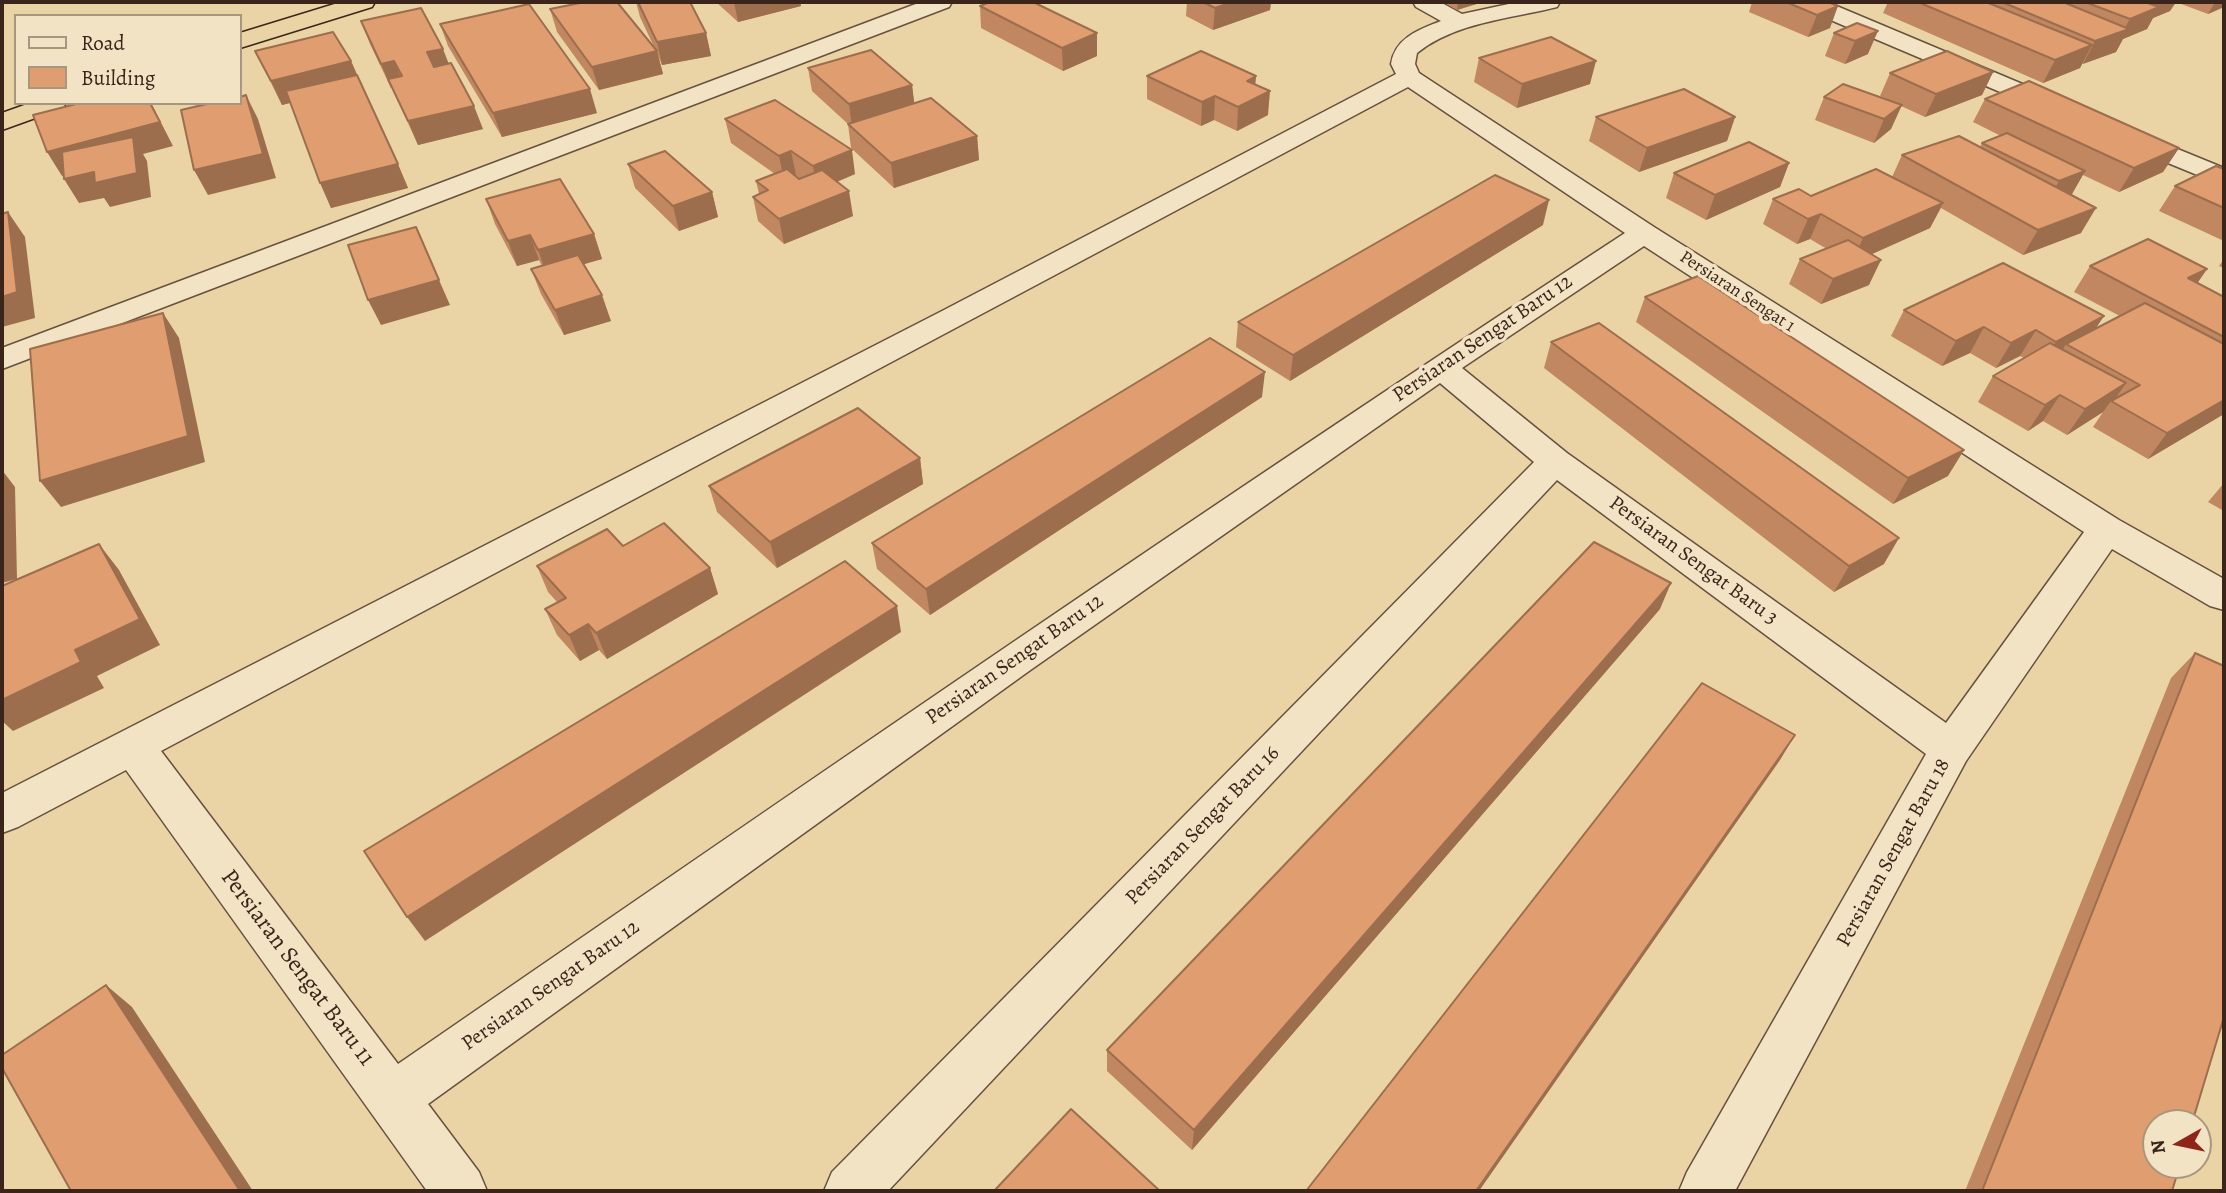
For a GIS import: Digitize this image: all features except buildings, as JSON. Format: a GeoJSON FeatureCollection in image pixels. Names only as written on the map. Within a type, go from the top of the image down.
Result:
{"type":"FeatureCollection","features":[{"type":"Feature","properties":{"kind":"highway"},"geometry":{"type":"LineString","coordinates":[[242,40],[364,2]]}},
{"type":"Feature","properties":{"kind":"highway"},"geometry":{"type":"LineString","coordinates":[[2,122],[49,105]]}},
{"type":"Feature","properties":{"kind":"street"},"geometry":{"type":"LineString","coordinates":[[2,359],[941,2]]}},
{"type":"Feature","properties":{"kind":"street"},"geometry":{"type":"LineString","coordinates":[[1424,2],[1461,23]]}},
{"type":"Feature","properties":{"kind":"street"},"geometry":{"type":"LineString","coordinates":[[2,814],[1409,77],[1404,64],[1405,50],[1416,39],[1461,23],[1549,2]]}},
{"type":"Feature","properties":{"kind":"street"},"geometry":{"type":"LineString","coordinates":[[1808,2],[2081,117]]}},
{"type":"Feature","properties":{"kind":"street"},"geometry":{"type":"LineString","coordinates":[[1836,13],[1872,2]]}},
{"type":"Feature","properties":{"kind":"street","name":"Persiaran Sengat 1"},"geometry":{"type":"LineString","coordinates":[[1409,77],[1644,233],[2106,529],[2224,596]]}},
{"type":"Feature","properties":{"kind":"street"},"geometry":{"type":"LineString","coordinates":[[2107,128],[2220,172]]}},
{"type":"Feature","properties":{"kind":"street","name":"Persiaran Sengat Baru 12"},"geometry":{"type":"LineString","coordinates":[[393,1098],[1055,631],[1440,366],[1644,233]]}},
{"type":"Feature","properties":{"kind":"street","name":"Persiaran Sengat Baru 3"},"geometry":{"type":"LineString","coordinates":[[1440,366],[1555,461],[1951,749]]}},
{"type":"Feature","properties":{"kind":"street","name":"Persiaran Sengat Baru 16"},"geometry":{"type":"LineString","coordinates":[[851,1191],[1555,461]]}},
{"type":"Feature","properties":{"kind":"street","name":"Persiaran Sengat Baru 18"},"geometry":{"type":"LineString","coordinates":[[1706,1191],[1951,749],[2106,529]]}},
{"type":"Feature","properties":{"kind":"street","name":"Persiaran Sengat Baru 11"},"geometry":{"type":"LineString","coordinates":[[133,747],[460,1191]]}}]}
